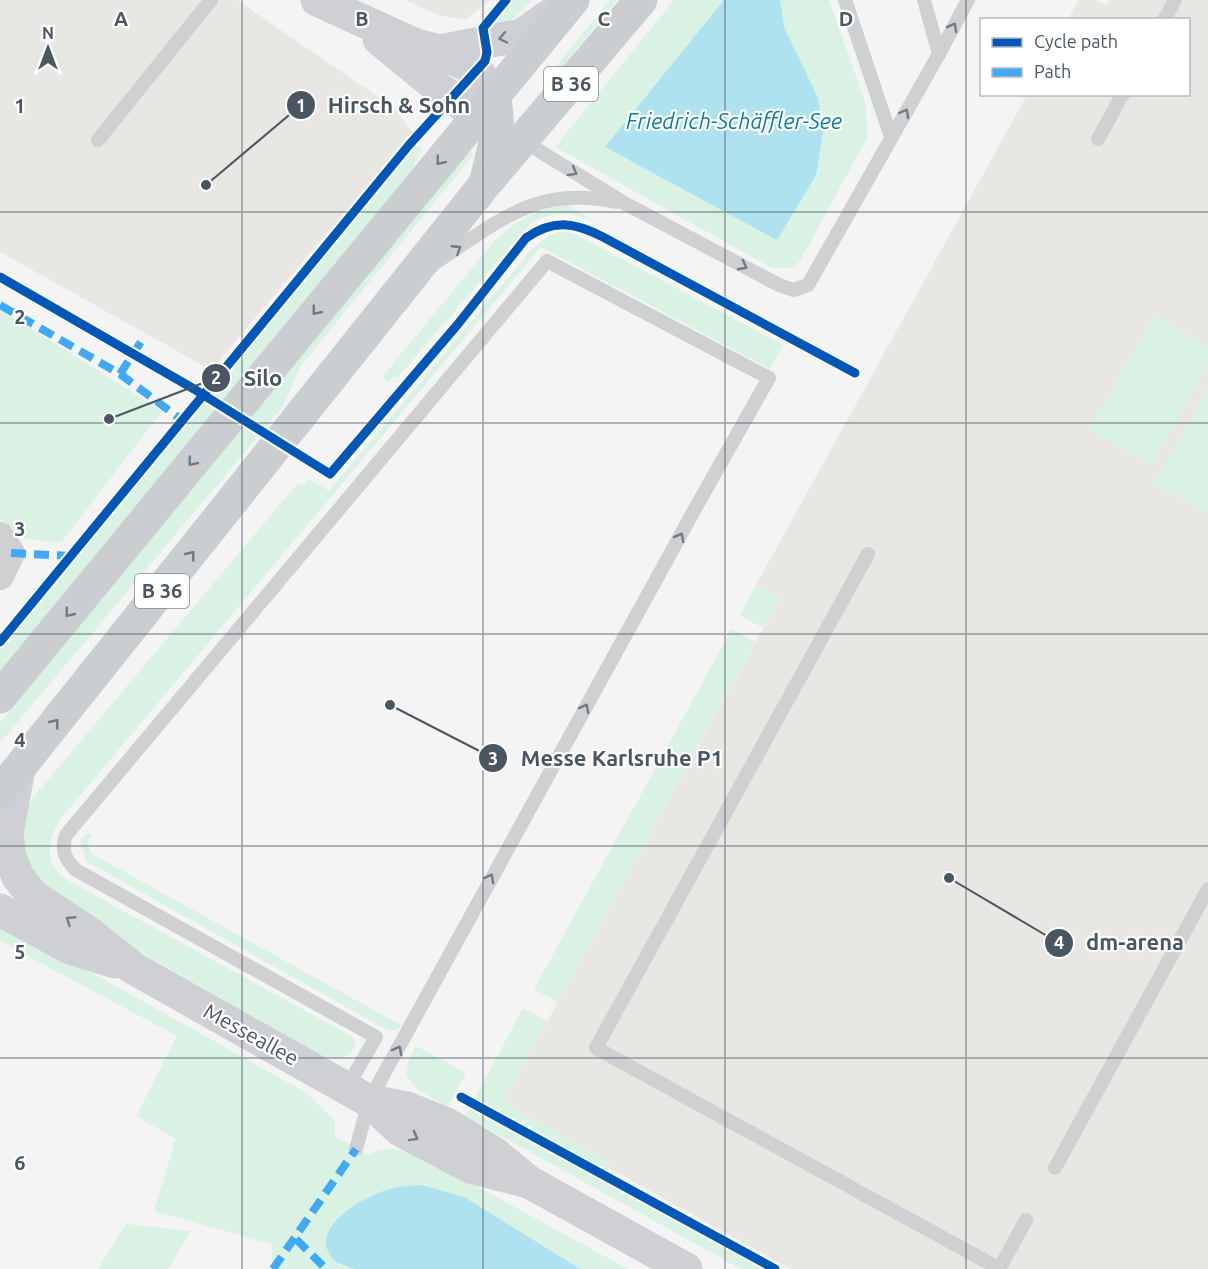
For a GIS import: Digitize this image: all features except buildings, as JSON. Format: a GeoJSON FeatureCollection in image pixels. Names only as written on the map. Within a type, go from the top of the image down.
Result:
{"type":"FeatureCollection","features":[{"type":"Feature","properties":{"kind":"main road","name":"B 36"},"geometry":{"type":"LineString","coordinates":[[9,780],[485,184],[498,120],[526,57],[572,0]]}},
{"type":"Feature","properties":{"kind":"main road","name":"B 36"},"geometry":{"type":"LineString","coordinates":[[0,697],[498,120],[641,0]]}},
{"type":"Feature","properties":{"kind":"main road"},"geometry":{"type":"LineString","coordinates":[[498,120],[515,121],[514,91],[526,57]]}},
{"type":"Feature","properties":{"kind":"street"},"geometry":{"type":"LineString","coordinates":[[317,0],[416,45],[440,51],[477,71],[498,120]]}},
{"type":"Feature","properties":{"kind":"street"},"geometry":{"type":"LineString","coordinates":[[440,51],[522,35],[572,0]]}},
{"type":"Feature","properties":{"kind":"street"},"geometry":{"type":"LineString","coordinates":[[357,20],[441,90],[498,120]]}},
{"type":"Feature","properties":{"kind":"street"},"geometry":{"type":"LineString","coordinates":[[0,536],[10,553],[0,576]]}},
{"type":"Feature","properties":{"kind":"street","name":"Messeallee"},"geometry":{"type":"LineString","coordinates":[[9,780],[7,833],[9,854],[18,877],[33,896],[89,933],[133,968],[358,1095],[400,1130],[470,1167],[529,1182],[686,1269]]}},
{"type":"Feature","properties":{"kind":"street","name":"Messeallee"},"geometry":{"type":"LineString","coordinates":[[0,910],[70,948],[133,968]]}},
{"type":"Feature","properties":{"kind":"lane"},"geometry":{"type":"LineString","coordinates":[[98,140],[212,0]]}},
{"type":"Feature","properties":{"kind":"lane"},"geometry":{"type":"LineString","coordinates":[[845,0],[891,137]]}},
{"type":"Feature","properties":{"kind":"lane"},"geometry":{"type":"LineString","coordinates":[[924,0],[939,54]]}},
{"type":"Feature","properties":{"kind":"lane"},"geometry":{"type":"LineString","coordinates":[[498,120],[626,204],[793,290],[808,285],[968,0]]}},
{"type":"Feature","properties":{"kind":"lane"},"geometry":{"type":"LineString","coordinates":[[1165,18],[1174,0]]}},
{"type":"Feature","properties":{"kind":"lane"},"geometry":{"type":"LineString","coordinates":[[1098,139],[1122,96]]}},
{"type":"Feature","properties":{"kind":"lane"},"geometry":{"type":"LineString","coordinates":[[408,281],[518,210],[546,200],[585,197],[626,204]]}},
{"type":"Feature","properties":{"kind":"lane"},"geometry":{"type":"LineString","coordinates":[[356,1149],[358,1095],[376,1037],[76,870],[68,862],[63,844],[66,835],[547,261],[769,378],[358,1095]]}},
{"type":"Feature","properties":{"kind":"lane"},"geometry":{"type":"LineString","coordinates":[[868,554],[596,1048],[999,1269],[1026,1220]]}},
{"type":"Feature","properties":{"kind":"lane"},"geometry":{"type":"LineString","coordinates":[[1055,1168],[1208,888]]}},
{"type":"Feature","properties":{"kind":"shaded area"},"geometry":{"type":"Polygon","coordinates":[[[0,0],[237,0],[393,107],[413,132],[211,370],[0,252],[0,0]]]}},
{"type":"Feature","properties":{"kind":"shaded area"},"geometry":{"type":"Polygon","coordinates":[[[406,0],[491,0],[465,20],[437,15],[406,0]]]}},
{"type":"Feature","properties":{"kind":"shaded area"},"geometry":{"type":"Polygon","coordinates":[[[1079,0],[1097,0],[1106,5],[1109,0],[1208,0],[1208,1269],[790,1269],[500,1107],[780,598],[756,585],[1026,96],[1190,96],[1190,18],[1069,18],[1079,0]]]}},
{"type":"Feature","properties":{"kind":"green space"},"geometry":{"type":"Polygon","coordinates":[[[512,0],[532,0],[508,23],[490,29],[492,22],[512,0]]]}},
{"type":"Feature","properties":{"kind":"green space"},"geometry":{"type":"Polygon","coordinates":[[[610,0],[617,0],[556,74],[552,71],[610,0]]]}},
{"type":"Feature","properties":{"kind":"green space"},"geometry":{"type":"Polygon","coordinates":[[[674,0],[829,0],[866,105],[867,138],[800,261],[793,266],[770,267],[555,147],[674,0]]]}},
{"type":"Feature","properties":{"kind":"green space"},"geometry":{"type":"Polygon","coordinates":[[[420,146],[422,150],[408,177],[0,672],[0,649],[414,147],[420,146]]]}},
{"type":"Feature","properties":{"kind":"green space"},"geometry":{"type":"Polygon","coordinates":[[[471,150],[473,155],[301,366],[282,408],[0,743],[0,723],[196,479],[471,150]]]}},
{"type":"Feature","properties":{"kind":"green space"},"geometry":{"type":"Polygon","coordinates":[[[568,205],[595,222],[570,214],[562,214],[545,217],[529,225],[397,378],[394,376],[389,382],[382,377],[495,240],[528,216],[568,205]]]}},
{"type":"Feature","properties":{"kind":"green space"},"geometry":{"type":"Polygon","coordinates":[[[558,232],[573,233],[783,345],[770,369],[541,247],[62,817],[50,842],[50,858],[59,873],[67,880],[353,1037],[356,1045],[345,1057],[320,1055],[56,904],[22,856],[23,819],[31,800],[298,483],[303,486],[308,478],[329,491],[531,250],[549,235],[558,232]]]}},
{"type":"Feature","properties":{"kind":"green space"},"geometry":{"type":"Polygon","coordinates":[[[0,309],[162,411],[61,543],[26,539],[0,518],[0,309]]]}},
{"type":"Feature","properties":{"kind":"green space"},"geometry":{"type":"Polygon","coordinates":[[[1154,315],[1208,346],[1208,363],[1152,465],[1089,430],[1154,315]]]}},
{"type":"Feature","properties":{"kind":"green space"},"geometry":{"type":"Polygon","coordinates":[[[1208,386],[1208,512],[1154,484],[1208,386]]]}},
{"type":"Feature","properties":{"kind":"green space"},"geometry":{"type":"Polygon","coordinates":[[[756,585],[780,598],[763,628],[740,615],[756,585]]]}},
{"type":"Feature","properties":{"kind":"green space"},"geometry":{"type":"Polygon","coordinates":[[[732,629],[755,642],[558,1002],[534,989],[732,629]]]}},
{"type":"Feature","properties":{"kind":"green space"},"geometry":{"type":"Polygon","coordinates":[[[88,833],[92,835],[88,841],[90,853],[401,1025],[399,1029],[389,1031],[86,861],[80,839],[88,833]]]}},
{"type":"Feature","properties":{"kind":"green space"},"geometry":{"type":"Polygon","coordinates":[[[0,923],[305,1092],[335,1121],[335,1136],[368,1155],[384,1149],[414,1152],[628,1269],[278,1269],[273,1267],[271,1244],[154,1211],[176,1139],[136,1116],[177,1036],[0,941],[0,923]]]}},
{"type":"Feature","properties":{"kind":"green space"},"geometry":{"type":"Polygon","coordinates":[[[523,1008],[547,1021],[503,1102],[611,1163],[606,1172],[474,1100],[523,1008]]]}},
{"type":"Feature","properties":{"kind":"green space"},"geometry":{"type":"Polygon","coordinates":[[[416,1046],[466,1073],[448,1107],[418,1090],[406,1075],[408,1062],[416,1046]]]}},
{"type":"Feature","properties":{"kind":"green space"},"geometry":{"type":"Polygon","coordinates":[[[472,1105],[768,1269],[741,1269],[465,1116],[472,1105]]]}},
{"type":"Feature","properties":{"kind":"green space"},"geometry":{"type":"Polygon","coordinates":[[[126,1224],[191,1231],[168,1269],[98,1269],[126,1224]]]}},
{"type":"Feature","properties":{"kind":"water","name":"Friedrich-Schäffler-See"},"geometry":{"type":"Polygon","coordinates":[[[724,0],[780,0],[784,27],[818,98],[823,132],[816,175],[777,240],[605,147],[724,0]]]}},
{"type":"Feature","properties":{"kind":"water"},"geometry":{"type":"Polygon","coordinates":[[[421,1185],[464,1197],[580,1269],[354,1269],[333,1259],[327,1247],[327,1235],[333,1224],[343,1214],[382,1191],[396,1187],[421,1185]]]}},
{"type":"Feature","properties":{"kind":"marked path"},"geometry":{"type":"LineString","coordinates":[[0,305],[120,374],[182,420]]}},
{"type":"Feature","properties":{"kind":"marked path"},"geometry":{"type":"LineString","coordinates":[[120,374],[144,337]]}},
{"type":"Feature","properties":{"kind":"marked path"},"geometry":{"type":"LineString","coordinates":[[11,553],[71,556]]}},
{"type":"Feature","properties":{"kind":"marked path"},"geometry":{"type":"LineString","coordinates":[[273,1269],[356,1149]]}},
{"type":"Feature","properties":{"kind":"marked path"},"geometry":{"type":"LineString","coordinates":[[296,1239],[326,1269]]}},
{"type":"Feature","properties":{"kind":"cycle path"},"geometry":{"type":"LineString","coordinates":[[0,642],[409,145],[485,61],[487,52],[483,28],[506,0]]}},
{"type":"Feature","properties":{"kind":"cycle path"},"geometry":{"type":"LineString","coordinates":[[0,277],[194,389],[330,474],[458,324],[526,238],[555,225],[583,228],[603,237],[855,373]]}},
{"type":"Feature","properties":{"kind":"cycle path"},"geometry":{"type":"LineString","coordinates":[[461,1097],[775,1269]]}},
{"type":"Feature","properties":{"kind":"place","name":"Hirsch & Sohn"},"geometry":{"type":"Point","coordinates":[206,185]}},
{"type":"Feature","properties":{"kind":"place","name":"Silo"},"geometry":{"type":"Point","coordinates":[109,419]}},
{"type":"Feature","properties":{"kind":"place","name":"Messe Karlsruhe P1"},"geometry":{"type":"Point","coordinates":[390,705]}},
{"type":"Feature","properties":{"kind":"place","name":"dm-arena"},"geometry":{"type":"Point","coordinates":[949,878]}}]}
